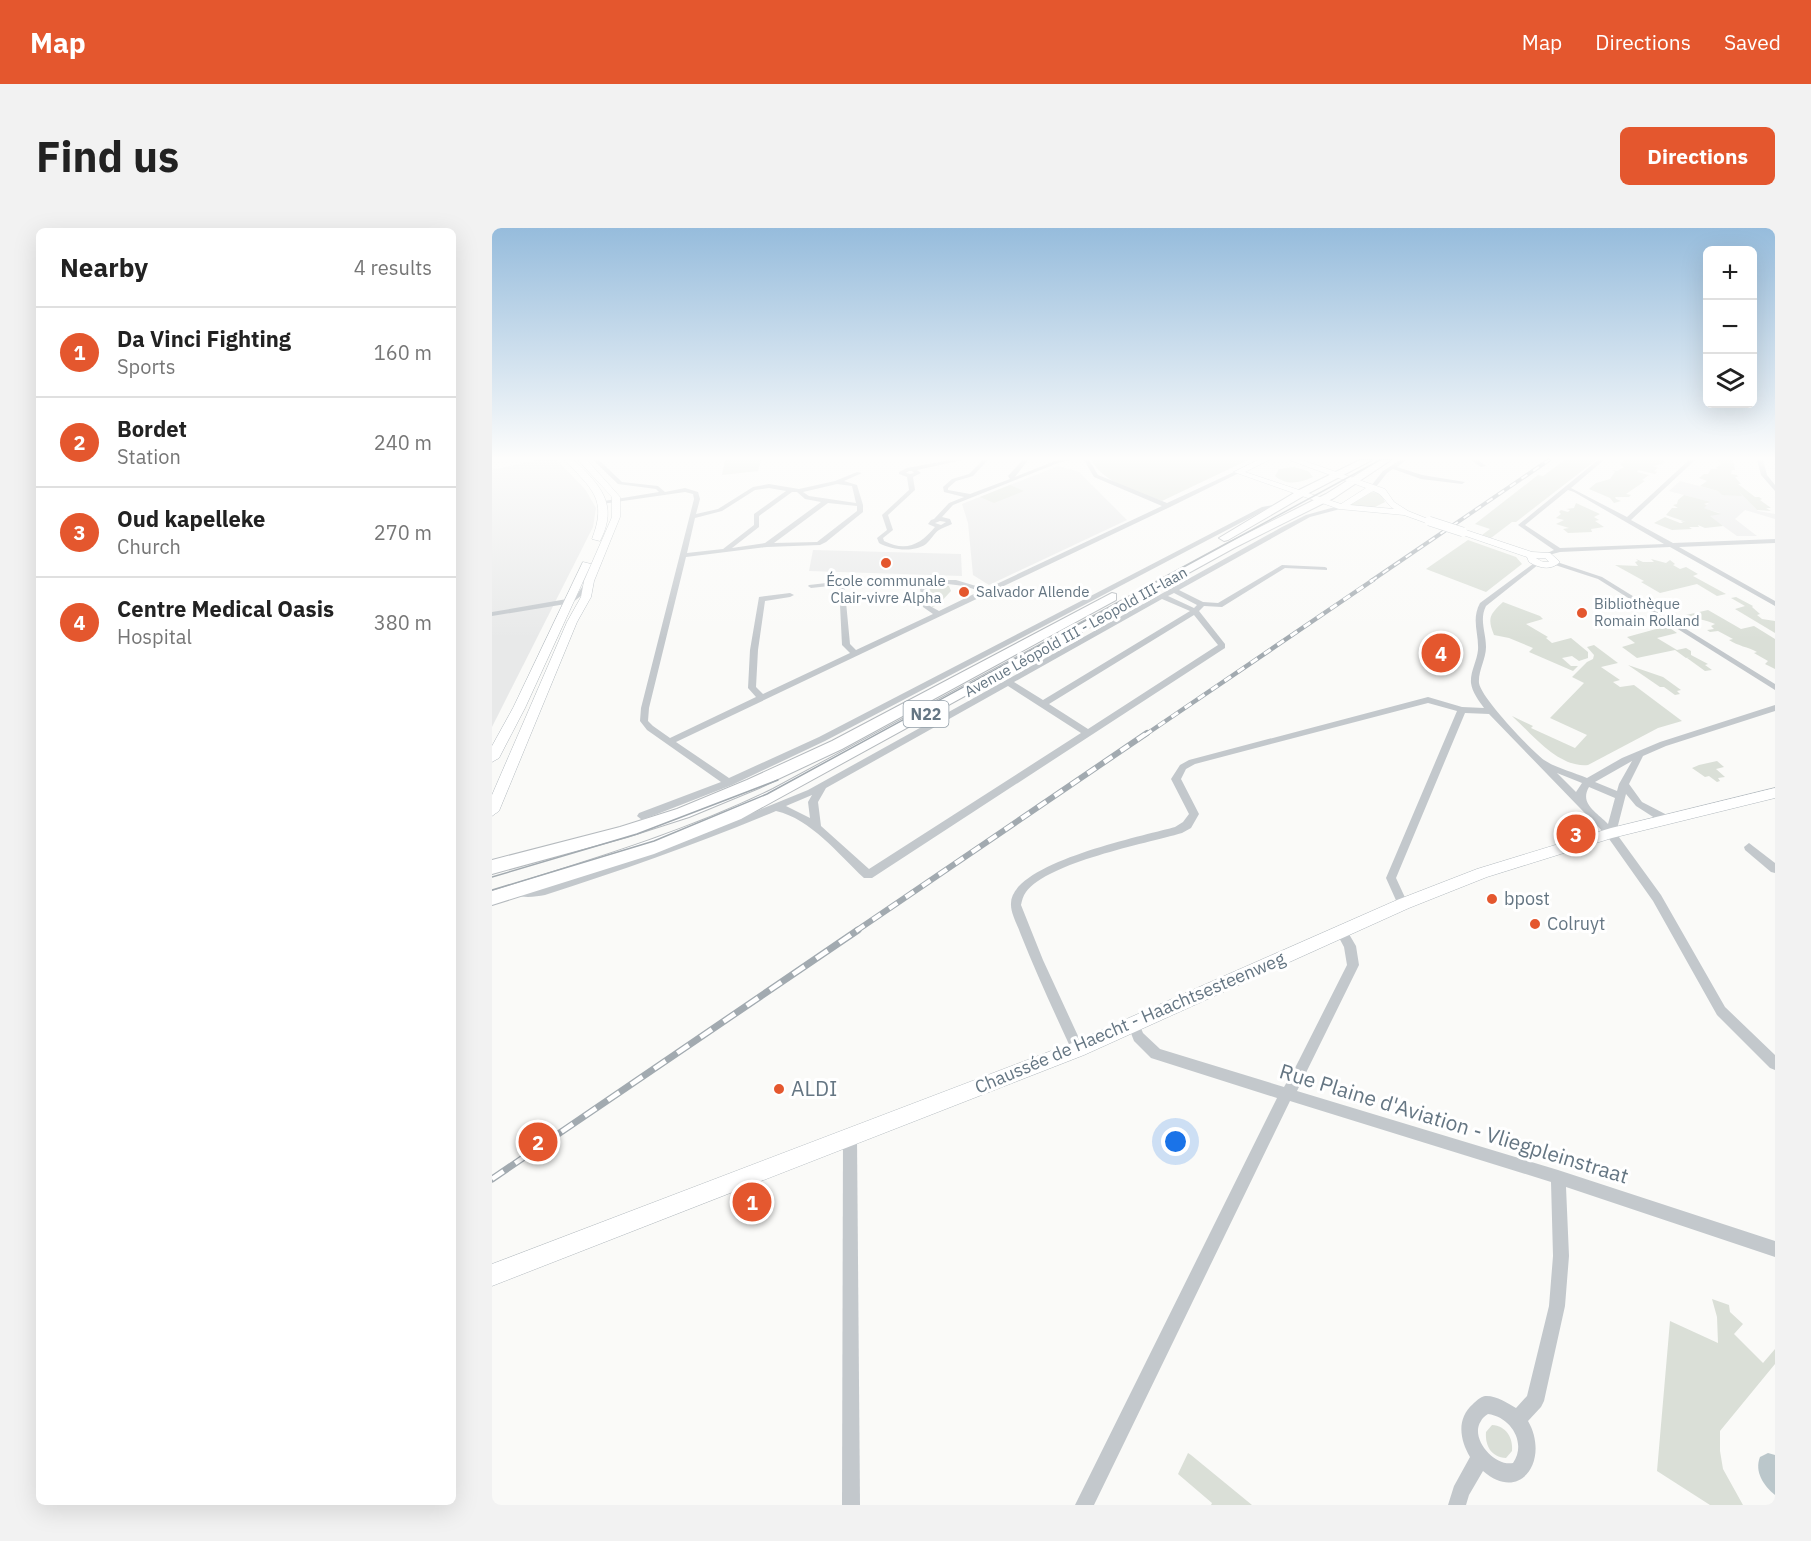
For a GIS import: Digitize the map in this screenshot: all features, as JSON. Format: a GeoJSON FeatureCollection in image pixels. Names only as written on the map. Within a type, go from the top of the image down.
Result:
{"type":"FeatureCollection","features":[{"type":"Feature","properties":{"kind":"main road","name":"Avenue Léopold III - Leopold III-laan"},"geometry":{"type":"LineString","coordinates":[[492,867],[621,833],[692,809],[806,760],[1254,520]]}},
{"type":"Feature","properties":{"kind":"main road","name":"Avenue Léopold III - Leopold III-laan"},"geometry":{"type":"LineString","coordinates":[[492,898],[648,849],[735,815],[1282,520]]}},
{"type":"Feature","properties":{"kind":"main road"},"geometry":{"type":"LineString","coordinates":[[621,833],[642,816]]}},
{"type":"Feature","properties":{"kind":"street"},"geometry":{"type":"LineString","coordinates":[[492,758],[519,708],[602,530],[604,520]]}},
{"type":"Feature","properties":{"kind":"street"},"geometry":{"type":"LineString","coordinates":[[492,614],[569,601],[580,594],[589,581],[615,520]]}},
{"type":"Feature","properties":{"kind":"street"},"geometry":{"type":"LineString","coordinates":[[691,520],[645,708],[644,721],[669,742],[729,783]]}},
{"type":"Feature","properties":{"kind":"street"},"geometry":{"type":"LineString","coordinates":[[724,551],[757,526],[756,520]]}},
{"type":"Feature","properties":{"kind":"street"},"geometry":{"type":"LineString","coordinates":[[767,545],[801,520]]}},
{"type":"Feature","properties":{"kind":"street"},"geometry":{"type":"LineString","coordinates":[[682,556],[767,545],[818,544],[851,520]]}},
{"type":"Feature","properties":{"kind":"street"},"geometry":{"type":"LineString","coordinates":[[887,520],[890,530],[880,538],[881,542],[909,548],[921,545],[938,527],[950,523],[944,520]]}},
{"type":"Feature","properties":{"kind":"street"},"geometry":{"type":"LineString","coordinates":[[936,520],[931,525],[938,527]]}},
{"type":"Feature","properties":{"kind":"street"},"geometry":{"type":"LineString","coordinates":[[669,742],[1139,520]]}},
{"type":"Feature","properties":{"kind":"street"},"geometry":{"type":"LineString","coordinates":[[642,816],[729,783],[822,739],[1242,520]]}},
{"type":"Feature","properties":{"kind":"street"},"geometry":{"type":"LineString","coordinates":[[514,891],[535,893],[545,891],[636,862],[707,836],[823,786],[1299,520]]}},
{"type":"Feature","properties":{"kind":"street"},"geometry":{"type":"LineString","coordinates":[[1425,520],[1547,565],[1558,550]]}},
{"type":"Feature","properties":{"kind":"street"},"geometry":{"type":"LineString","coordinates":[[1528,520],[1521,525],[1558,550],[1775,541]]}},
{"type":"Feature","properties":{"kind":"street"},"geometry":{"type":"LineString","coordinates":[[1627,520],[1775,604]]}},
{"type":"Feature","properties":{"kind":"street"},"geometry":{"type":"LineString","coordinates":[[1534,559],[1479,611],[1482,650],[1475,681],[1491,711],[1611,833],[1657,898],[1721,1011],[1775,1064]]}},
{"type":"Feature","properties":{"kind":"street"},"geometry":{"type":"LineString","coordinates":[[1551,559],[1600,578],[1775,688]]}},
{"type":"Feature","properties":{"kind":"street"},"geometry":{"type":"LineString","coordinates":[[1043,704],[1199,608],[1219,605],[1284,566],[1325,569]]}},
{"type":"Feature","properties":{"kind":"street"},"geometry":{"type":"LineString","coordinates":[[492,811],[572,622],[580,611],[590,587],[589,581]]}},
{"type":"Feature","properties":{"kind":"street"},"geometry":{"type":"LineString","coordinates":[[894,581],[919,581],[927,585],[973,584],[985,591]]}},
{"type":"Feature","properties":{"kind":"street"},"geometry":{"type":"LineString","coordinates":[[811,586],[842,582],[846,645],[855,653]]}},
{"type":"Feature","properties":{"kind":"street"},"geometry":{"type":"LineString","coordinates":[[927,585],[924,589],[927,607],[938,614]]}},
{"type":"Feature","properties":{"kind":"street"},"geometry":{"type":"LineString","coordinates":[[773,807],[792,812],[816,829],[868,875],[1222,646],[1199,608],[1172,589]]}},
{"type":"Feature","properties":{"kind":"street"},"geometry":{"type":"LineString","coordinates":[[761,697],[752,688],[762,599],[790,595]]}},
{"type":"Feature","properties":{"kind":"street"},"geometry":{"type":"LineString","coordinates":[[1162,596],[1199,608]]}},
{"type":"Feature","properties":{"kind":"street"},"geometry":{"type":"LineString","coordinates":[[568,633],[567,625],[575,604],[569,601]]}},
{"type":"Feature","properties":{"kind":"street"},"geometry":{"type":"LineString","coordinates":[[1008,682],[1088,733]]}},
{"type":"Feature","properties":{"kind":"street"},"geometry":{"type":"LineString","coordinates":[[1078,1049],[1047,986],[1016,905],[1018,894],[1027,885],[1065,864],[1178,830],[1187,825],[1192,820],[1193,808],[1176,779],[1183,767],[1192,762],[1419,702],[1437,702],[1462,710],[1491,711]]}},
{"type":"Feature","properties":{"kind":"street"},"geometry":{"type":"LineString","coordinates":[[1581,803],[1580,794],[1587,782],[1625,760],[1639,756],[1662,744],[1775,708]]}},
{"type":"Feature","properties":{"kind":"street"},"geometry":{"type":"LineString","coordinates":[[1403,904],[1391,878],[1462,710]]}},
{"type":"Feature","properties":{"kind":"street"},"geometry":{"type":"LineString","coordinates":[[1611,833],[1624,784],[1639,756]]}},
{"type":"Feature","properties":{"kind":"street"},"geometry":{"type":"LineString","coordinates":[[1540,762],[1620,796]]}},
{"type":"Feature","properties":{"kind":"street"},"geometry":{"type":"LineString","coordinates":[[1624,784],[1639,804],[1665,819]]}},
{"type":"Feature","properties":{"kind":"street"},"geometry":{"type":"LineString","coordinates":[[816,829],[813,802],[823,786]]}},
{"type":"Feature","properties":{"kind":"street","name":"Chaussée de Haecht - Haachtsesteenweg"},"geometry":{"type":"LineString","coordinates":[[492,1275],[1078,1049],[1403,904],[1482,873],[1611,833],[1775,793]]}},
{"type":"Feature","properties":{"kind":"street"},"geometry":{"type":"LineString","coordinates":[[1749,847],[1775,869]]}},
{"type":"Feature","properties":{"kind":"street"},"geometry":{"type":"LineString","coordinates":[[1084,1505],[1287,1093],[1299,1074],[1353,965],[1350,946],[1341,932]]}},
{"type":"Feature","properties":{"kind":"street","name":"Rue Plaine d'Aviation - Vliegpleinstraat"},"geometry":{"type":"LineString","coordinates":[[1133,1023],[1138,1037],[1156,1054],[1558,1177],[1775,1249]]}},
{"type":"Feature","properties":{"kind":"street"},"geometry":{"type":"LineString","coordinates":[[850,1137],[851,1505]]}},
{"type":"Feature","properties":{"kind":"street"},"geometry":{"type":"LineString","coordinates":[[1517,1420],[1535,1401],[1557,1306],[1561,1256],[1558,1177]]}},
{"type":"Feature","properties":{"kind":"street"},"geometry":{"type":"LineString","coordinates":[[1485,1405],[1496,1405],[1507,1410],[1517,1420],[1528,1446],[1527,1458],[1522,1469],[1514,1474],[1506,1475],[1488,1467],[1480,1458],[1473,1445],[1470,1431],[1472,1419],[1477,1410],[1485,1405]]}},
{"type":"Feature","properties":{"kind":"street"},"geometry":{"type":"LineString","coordinates":[[1457,1505],[1460,1492],[1480,1458]]}},
{"type":"Feature","properties":{"kind":"shaded area"},"geometry":{"type":"Polygon","coordinates":[[[492,520],[594,520],[593,527],[492,727],[492,520]]]}},
{"type":"Feature","properties":{"kind":"shaded area"},"geometry":{"type":"Polygon","coordinates":[[[967,520],[1127,520],[989,585],[973,575],[967,520]]]}},
{"type":"Feature","properties":{"kind":"shaded area"},"geometry":{"type":"Polygon","coordinates":[[[1481,520],[1519,520],[1512,522],[1491,538],[1482,535],[1490,529],[1475,524],[1481,520]]]}},
{"type":"Feature","properties":{"kind":"shaded area"},"geometry":{"type":"Polygon","coordinates":[[[1564,520],[1598,520],[1595,521],[1604,527],[1591,529],[1592,532],[1568,533],[1563,529],[1569,528],[1556,524],[1564,520]]]}},
{"type":"Feature","properties":{"kind":"shaded area"},"geometry":{"type":"Polygon","coordinates":[[[1660,520],[1686,522],[1679,520],[1715,520],[1723,526],[1705,528],[1698,525],[1699,527],[1689,527],[1692,529],[1672,530],[1654,523],[1660,520]]]}},
{"type":"Feature","properties":{"kind":"shaded area"},"geometry":{"type":"Polygon","coordinates":[[[1714,520],[1736,520],[1757,536],[1737,536],[1714,520]]]}},
{"type":"Feature","properties":{"kind":"shaded area"},"geometry":{"type":"Polygon","coordinates":[[[1468,540],[1516,557],[1522,564],[1486,592],[1426,569],[1468,540]]]}},
{"type":"Feature","properties":{"kind":"shaded area","name":"École communale Clair-vivre Alpha"},"geometry":{"type":"Polygon","coordinates":[[[813,550],[961,554],[962,576],[809,571],[813,550]]]}},
{"type":"Feature","properties":{"kind":"shaded area"},"geometry":{"type":"Polygon","coordinates":[[[1636,559],[1643,562],[1654,562],[1651,559],[1666,563],[1670,560],[1675,564],[1673,565],[1680,569],[1686,567],[1698,574],[1693,576],[1726,594],[1717,596],[1697,584],[1660,593],[1615,565],[1638,566],[1636,559]]]}},
{"type":"Feature","properties":{"kind":"shaded area"},"geometry":{"type":"Polygon","coordinates":[[[938,584],[949,586],[951,591],[938,605],[932,607],[927,591],[938,584]]]}},
{"type":"Feature","properties":{"kind":"shaded area"},"geometry":{"type":"Polygon","coordinates":[[[1736,597],[1753,606],[1760,614],[1757,615],[1762,619],[1775,621],[1775,633],[1735,609],[1745,606],[1731,598],[1736,597]]]}},
{"type":"Feature","properties":{"kind":"shaded area"},"geometry":{"type":"Polygon","coordinates":[[[1503,602],[1540,616],[1543,619],[1526,624],[1548,637],[1546,638],[1552,643],[1571,638],[1588,652],[1588,658],[1579,661],[1572,656],[1562,658],[1571,666],[1578,666],[1573,671],[1529,652],[1533,648],[1509,638],[1494,635],[1490,620],[1495,610],[1503,602]]]}},
{"type":"Feature","properties":{"kind":"shaded area"},"geometry":{"type":"Polygon","coordinates":[[[1708,610],[1741,629],[1754,626],[1775,639],[1775,669],[1765,664],[1768,661],[1754,653],[1757,652],[1732,642],[1729,640],[1733,639],[1718,631],[1707,630],[1714,629],[1711,626],[1715,624],[1686,615],[1708,610]]]}},
{"type":"Feature","properties":{"kind":"shaded area"},"geometry":{"type":"Polygon","coordinates":[[[1667,626],[1677,633],[1657,638],[1677,650],[1686,648],[1691,651],[1691,655],[1708,664],[1705,665],[1712,670],[1705,671],[1687,658],[1691,657],[1686,658],[1675,650],[1637,658],[1622,647],[1635,643],[1627,637],[1667,626]]]}},
{"type":"Feature","properties":{"kind":"shaded area"},"geometry":{"type":"Polygon","coordinates":[[[1594,645],[1618,663],[1601,667],[1620,680],[1613,682],[1620,687],[1634,685],[1682,721],[1658,728],[1588,765],[1577,765],[1556,756],[1512,716],[1533,726],[1531,728],[1575,748],[1587,735],[1550,718],[1584,683],[1572,677],[1593,659],[1594,655],[1587,647],[1594,645]]]}},
{"type":"Feature","properties":{"kind":"shaded area"},"geometry":{"type":"Polygon","coordinates":[[[1628,665],[1663,677],[1681,690],[1677,691],[1680,694],[1675,695],[1664,687],[1660,687],[1628,665]]]}},
{"type":"Feature","properties":{"kind":"shaded area"},"geometry":{"type":"Polygon","coordinates":[[[1717,761],[1724,767],[1716,769],[1725,777],[1718,778],[1720,781],[1717,782],[1692,768],[1699,765],[1717,761]]]}},
{"type":"Feature","properties":{"kind":"shaded area"},"geometry":{"type":"Polygon","coordinates":[[[1712,1299],[1729,1305],[1730,1312],[1743,1324],[1734,1334],[1763,1363],[1775,1349],[1775,1364],[1720,1431],[1723,1469],[1743,1505],[1710,1505],[1657,1471],[1670,1321],[1718,1343],[1717,1317],[1712,1299]]]}},
{"type":"Feature","properties":{"kind":"shaded area"},"geometry":{"type":"Polygon","coordinates":[[[1492,1425],[1505,1430],[1510,1437],[1512,1451],[1506,1458],[1493,1453],[1488,1446],[1486,1432],[1492,1425]]]}},
{"type":"Feature","properties":{"kind":"shaded area"},"geometry":{"type":"Polygon","coordinates":[[[1188,1453],[1252,1505],[1211,1505],[1212,1503],[1178,1474],[1188,1453]]]}},
{"type":"Feature","properties":{"kind":"shaded area"},"geometry":{"type":"Polygon","coordinates":[[[1768,1453],[1775,1455],[1775,1495],[1764,1483],[1758,1468],[1760,1457],[1768,1453]]]}},
{"type":"Feature","properties":{"kind":"tram line"},"geometry":{"type":"LineString","coordinates":[[492,890],[654,841],[767,794],[1271,520]]}},
{"type":"Feature","properties":{"kind":"tram line"},"geometry":{"type":"LineString","coordinates":[[492,877],[637,834],[778,780]]}},
{"type":"Feature","properties":{"kind":"railway"},"geometry":{"type":"LineString","coordinates":[[1371,581],[1461,520]]}},
{"type":"Feature","properties":{"kind":"railway"},"geometry":{"type":"LineString","coordinates":[[1145,735],[1373,580]]}},
{"type":"Feature","properties":{"kind":"railway"},"geometry":{"type":"LineString","coordinates":[[856,931],[1147,733]]}},
{"type":"Feature","properties":{"kind":"railway"},"geometry":{"type":"LineString","coordinates":[[492,1179],[858,930]]}},
{"type":"Feature","properties":{"kind":"place","name":"École communale Clair-vivre Alpha"},"geometry":{"type":"Point","coordinates":[886,563]}},
{"type":"Feature","properties":{"kind":"place","name":"Salvador Allende"},"geometry":{"type":"Point","coordinates":[964,592]}},
{"type":"Feature","properties":{"kind":"place","name":"Bibliothèque Romain Rolland"},"geometry":{"type":"Point","coordinates":[1582,613]}},
{"type":"Feature","properties":{"kind":"place","name":"Centre Medical Oasis"},"geometry":{"type":"Point","coordinates":[1441,653]}},
{"type":"Feature","properties":{"kind":"place","name":"Oud kapelleke"},"geometry":{"type":"Point","coordinates":[1576,834]}},
{"type":"Feature","properties":{"kind":"place","name":"bpost"},"geometry":{"type":"Point","coordinates":[1492,899]}},
{"type":"Feature","properties":{"kind":"place","name":"Colruyt"},"geometry":{"type":"Point","coordinates":[1535,924]}},
{"type":"Feature","properties":{"kind":"place","name":"ALDI"},"geometry":{"type":"Point","coordinates":[779,1089]}},
{"type":"Feature","properties":{"kind":"place","name":"Bordet"},"geometry":{"type":"Point","coordinates":[538,1142]}},
{"type":"Feature","properties":{"kind":"place","name":"Da Vinci Fighting"},"geometry":{"type":"Point","coordinates":[752,1202]}}]}
